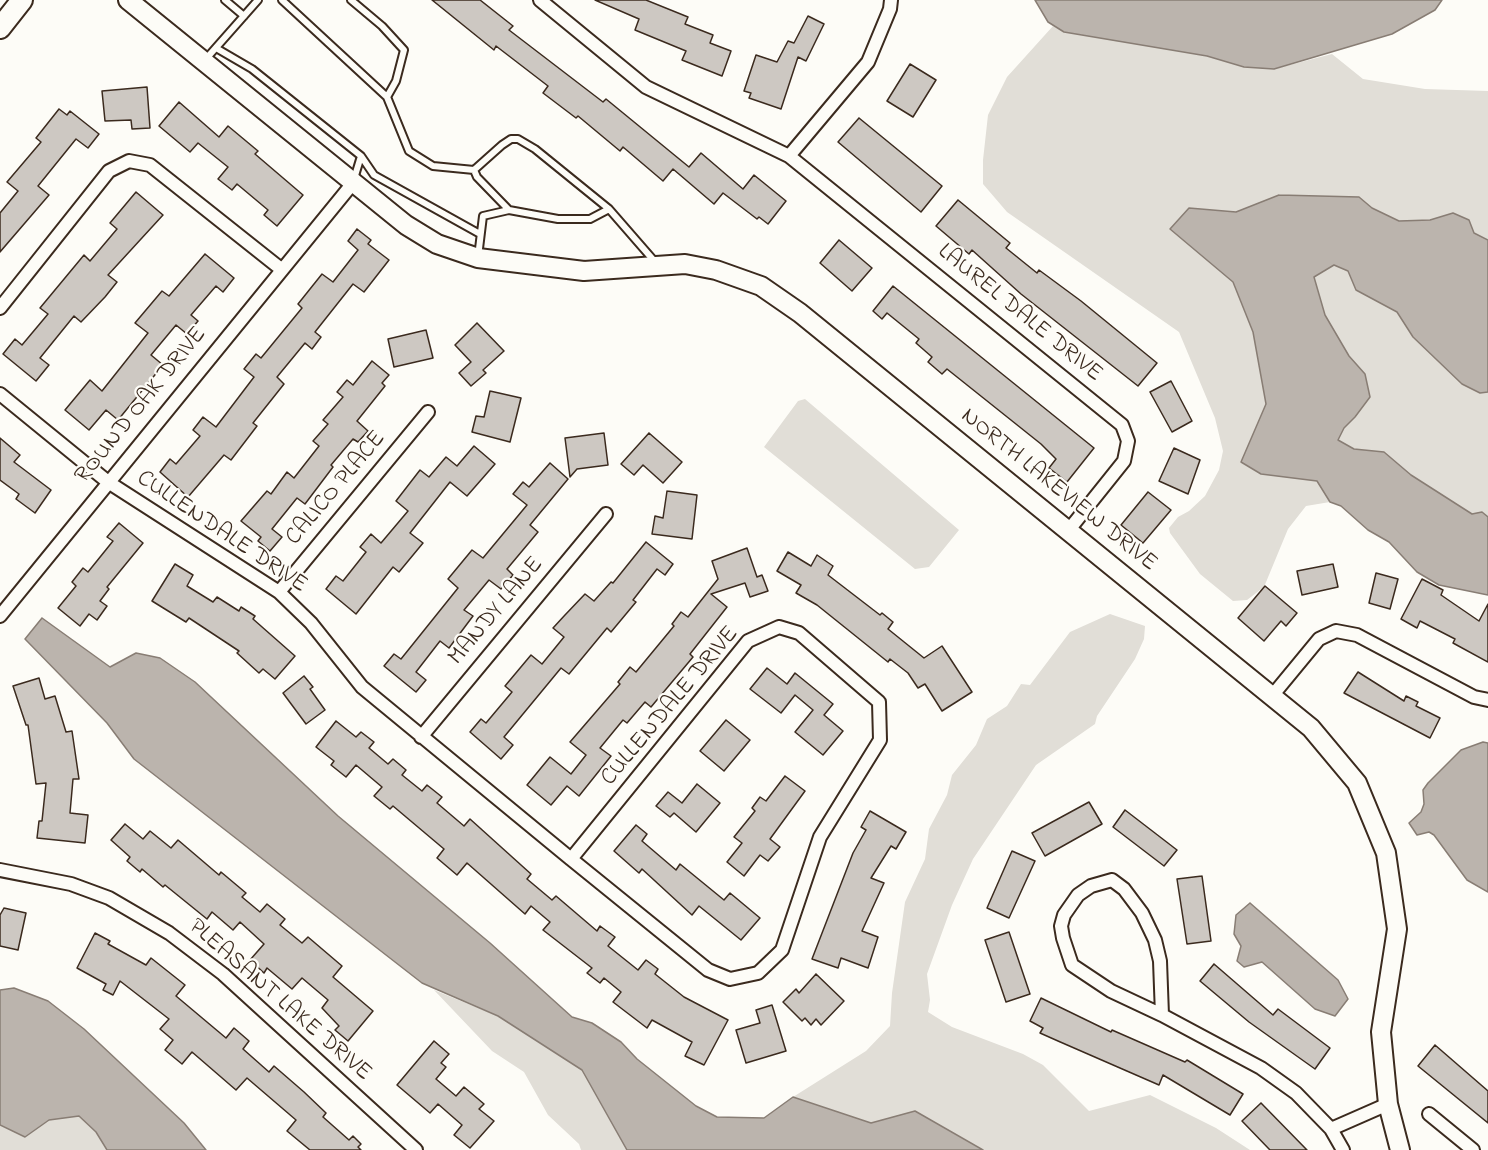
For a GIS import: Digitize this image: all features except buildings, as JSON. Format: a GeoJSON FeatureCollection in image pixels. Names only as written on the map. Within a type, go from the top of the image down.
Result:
{"type":"FeatureCollection","features":[{"type":"Feature","properties":{"kind":"main road"},"geometry":{"type":"LineString","coordinates":[[0,28],[22,0]]}},
{"type":"Feature","properties":{"kind":"street","name":"NORTH LAKEVIEW DRIVE"},"geometry":{"type":"LineString","coordinates":[[128,0],[210,55],[353,183],[406,225],[437,244],[477,258],[584,271],[685,264],[716,270],[760,286],[800,313],[1311,728],[1357,783],[1386,853],[1397,929],[1381,1032],[1388,1104],[1400,1150]]}},
{"type":"Feature","properties":{"kind":"street","name":"LAUREL DALE DRIVE"},"geometry":{"type":"LineString","coordinates":[[540,0],[646,87],[789,156],[1122,425],[1128,441],[1124,461],[1068,531]]}},
{"type":"Feature","properties":{"kind":"street"},"geometry":{"type":"LineString","coordinates":[[789,156],[868,62],[890,9],[891,0]]}},
{"type":"Feature","properties":{"kind":"street"},"geometry":{"type":"LineString","coordinates":[[0,308],[109,171],[129,161],[150,165],[281,269]]}},
{"type":"Feature","properties":{"kind":"street","name":"ROUND OAK DRIVE"},"geometry":{"type":"LineString","coordinates":[[0,616],[353,183]]}},
{"type":"Feature","properties":{"kind":"street","name":"CULLENDALE DRIVE"},"geometry":{"type":"LineString","coordinates":[[0,394],[108,482],[279,592],[311,623],[362,687],[421,737],[571,859],[708,970],[730,979],[758,973],[782,950],[820,837],[880,740],[879,702],[799,633],[779,627],[748,641],[571,859]]}},
{"type":"Feature","properties":{"kind":"street","name":"CALICO PLACE"},"geometry":{"type":"LineString","coordinates":[[279,592],[428,412]]}},
{"type":"Feature","properties":{"kind":"street","name":"MANDY LANE"},"geometry":{"type":"LineString","coordinates":[[421,737],[606,514]]}},
{"type":"Feature","properties":{"kind":"street"},"geometry":{"type":"LineString","coordinates":[[1272,696],[1319,639],[1335,630],[1357,635],[1474,697],[1488,700]]}},
{"type":"Feature","properties":{"kind":"street","name":"PLEASANT LAKE DRIVE"},"geometry":{"type":"LineString","coordinates":[[0,870],[70,884],[109,898],[169,933],[223,974],[416,1150]]}},
{"type":"Feature","properties":{"kind":"street"},"geometry":{"type":"LineString","coordinates":[[1162,1015],[1160,961],[1155,940],[1142,914],[1124,889],[1112,880],[1091,886],[1071,904],[1061,926],[1072,965],[1111,991],[1162,1015],[1260,1068],[1296,1094],[1332,1129],[1343,1150]]}},
{"type":"Feature","properties":{"kind":"street"},"geometry":{"type":"LineString","coordinates":[[1332,1129],[1388,1104]]}},
{"type":"Feature","properties":{"kind":"street"},"geometry":{"type":"LineString","coordinates":[[1429,1114],[1473,1150]]}},
{"type":"Feature","properties":{"kind":"lane"},"geometry":{"type":"LineString","coordinates":[[225,0],[244,16]]}},
{"type":"Feature","properties":{"kind":"lane"},"geometry":{"type":"LineString","coordinates":[[258,0],[210,55],[252,69],[360,156],[374,175],[480,234]]}},
{"type":"Feature","properties":{"kind":"lane"},"geometry":{"type":"LineString","coordinates":[[282,0],[387,97],[409,151],[433,165],[474,170],[502,145],[511,139],[518,139],[535,148],[609,209],[658,266]]}},
{"type":"Feature","properties":{"kind":"lane"},"geometry":{"type":"LineString","coordinates":[[351,0],[382,26],[404,50],[396,81],[387,97]]}},
{"type":"Feature","properties":{"kind":"lane"},"geometry":{"type":"LineString","coordinates":[[353,183],[360,156]]}},
{"type":"Feature","properties":{"kind":"lane"},"geometry":{"type":"LineString","coordinates":[[474,170],[477,177],[509,210]]}},
{"type":"Feature","properties":{"kind":"lane"},"geometry":{"type":"LineString","coordinates":[[477,258],[483,216],[509,210],[558,219],[590,219],[609,209]]}},
{"type":"Feature","properties":{"kind":"shaded area"},"geometry":{"type":"Polygon","coordinates":[[[1035,0],[1442,0],[1435,10],[1392,34],[1274,69],[1244,67],[1207,56],[1064,32],[1048,22],[1035,0]]]}},
{"type":"Feature","properties":{"kind":"shaded area"},"geometry":{"type":"Polygon","coordinates":[[[1053,26],[1064,32],[1207,56],[1244,67],[1274,69],[1332,54],[1363,79],[1425,89],[1488,91],[1488,240],[1474,233],[1453,213],[1430,220],[1399,221],[1372,208],[1359,197],[1279,195],[1236,212],[1189,208],[1170,229],[1233,282],[1253,332],[1266,404],[1241,462],[1261,474],[1317,481],[1330,502],[1306,506],[1288,529],[1264,587],[1247,600],[1233,601],[1200,574],[1170,533],[1169,528],[1178,517],[1189,511],[1205,496],[1219,470],[1223,451],[1215,418],[1179,332],[1007,212],[983,184],[988,115],[1007,77],[1053,26]]]}},
{"type":"Feature","properties":{"kind":"shaded area"},"geometry":{"type":"Polygon","coordinates":[[[1279,195],[1359,197],[1372,208],[1399,221],[1430,220],[1453,213],[1469,220],[1474,233],[1488,240],[1488,392],[1480,393],[1462,384],[1413,337],[1397,312],[1356,290],[1348,271],[1334,265],[1314,277],[1325,315],[1349,356],[1365,374],[1370,397],[1344,428],[1338,440],[1354,449],[1384,452],[1411,475],[1472,514],[1482,512],[1488,517],[1488,595],[1439,585],[1417,572],[1389,542],[1368,530],[1341,506],[1330,502],[1317,481],[1261,474],[1241,462],[1266,404],[1253,332],[1233,282],[1170,229],[1189,208],[1236,212],[1279,195]]]}},
{"type":"Feature","properties":{"kind":"shaded area"},"geometry":{"type":"Polygon","coordinates":[[[1334,265],[1348,271],[1356,290],[1397,312],[1413,337],[1480,393],[1488,392],[1488,517],[1482,512],[1472,515],[1411,475],[1384,452],[1354,449],[1338,440],[1343,428],[1355,417],[1365,374],[1349,356],[1325,315],[1314,277],[1334,265]]]}},
{"type":"Feature","properties":{"kind":"shaded area"},"geometry":{"type":"Polygon","coordinates":[[[805,399],[959,530],[929,567],[915,569],[764,447],[798,401],[805,399]]]}},
{"type":"Feature","properties":{"kind":"shaded area"},"geometry":{"type":"Polygon","coordinates":[[[1110,614],[1145,626],[1144,639],[1135,659],[1097,716],[1095,724],[1036,765],[973,859],[952,905],[927,974],[930,1000],[928,1012],[952,1027],[1023,1054],[1043,1065],[1089,1111],[1150,1095],[1216,1128],[1250,1150],[983,1150],[915,1111],[871,1123],[793,1097],[866,1051],[890,1026],[892,993],[905,902],[925,859],[929,829],[947,795],[952,775],[976,745],[987,719],[1007,706],[1021,684],[1030,685],[1070,632],[1110,614]]]}},
{"type":"Feature","properties":{"kind":"shaded area"},"geometry":{"type":"Polygon","coordinates":[[[42,618],[110,667],[136,653],[160,658],[195,682],[338,816],[490,943],[572,1017],[592,1023],[621,1042],[637,1059],[696,1106],[717,1117],[764,1118],[793,1097],[871,1123],[915,1111],[983,1150],[627,1150],[582,1070],[498,1016],[422,983],[134,759],[107,723],[25,639],[42,618]]]}},
{"type":"Feature","properties":{"kind":"shaded area"},"geometry":{"type":"Polygon","coordinates":[[[1483,742],[1488,743],[1488,892],[1467,880],[1434,835],[1429,832],[1417,835],[1409,823],[1421,812],[1424,804],[1423,790],[1428,783],[1461,750],[1483,742]]]}},
{"type":"Feature","properties":{"kind":"shaded area"},"geometry":{"type":"Polygon","coordinates":[[[1250,903],[1338,980],[1348,999],[1335,1016],[1315,1009],[1262,962],[1244,967],[1237,961],[1241,946],[1234,934],[1236,915],[1250,903]]]}},
{"type":"Feature","properties":{"kind":"shaded area"},"geometry":{"type":"Polygon","coordinates":[[[14,988],[48,1001],[84,1029],[184,1123],[206,1150],[107,1150],[96,1132],[79,1116],[49,1120],[25,1137],[0,1125],[0,990],[14,988]]]}},
{"type":"Feature","properties":{"kind":"shaded area"},"geometry":{"type":"Polygon","coordinates":[[[434,990],[498,1016],[582,1070],[627,1150],[581,1150],[579,1144],[548,1115],[524,1072],[492,1051],[434,990]]]}},
{"type":"Feature","properties":{"kind":"shaded area"},"geometry":{"type":"Polygon","coordinates":[[[79,1116],[96,1132],[107,1150],[0,1150],[0,1125],[25,1137],[49,1120],[79,1116]]]}}]}
